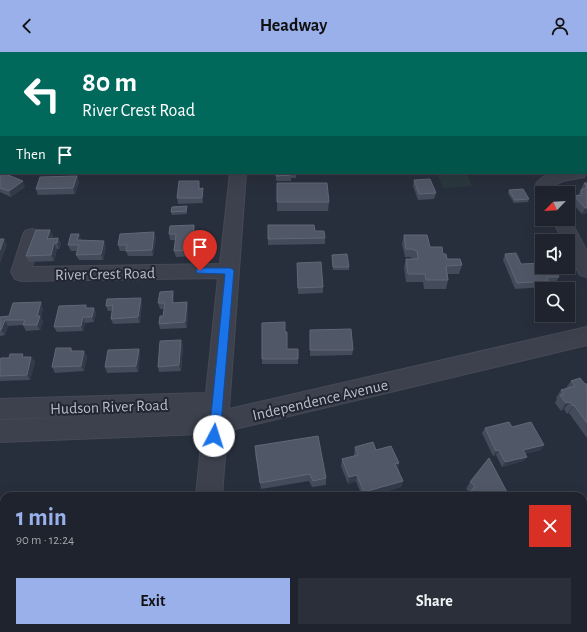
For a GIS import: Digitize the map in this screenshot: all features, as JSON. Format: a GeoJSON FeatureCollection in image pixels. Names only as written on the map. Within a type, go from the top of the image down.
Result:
{"type":"FeatureCollection","features":[{"type":"Feature","properties":{"kind":"street"},"geometry":{"type":"LineString","coordinates":[[210,492],[238,174]]}},
{"type":"Feature","properties":{"kind":"street"},"geometry":{"type":"LineString","coordinates":[[545,186],[545,184],[549,180],[558,176],[571,174]]}},
{"type":"Feature","properties":{"kind":"street"},"geometry":{"type":"LineString","coordinates":[[565,226],[587,270]]}},
{"type":"Feature","properties":{"kind":"street","name":"River Crest Road"},"geometry":{"type":"LineString","coordinates":[[32,235],[21,272],[22,274],[230,270]]}},
{"type":"Feature","properties":{"kind":"street","name":"Independence Avenue"},"geometry":{"type":"LineString","coordinates":[[0,431],[216,413],[587,336]]}},
{"type":"Feature","properties":{"kind":"street","name":"Hudson River Road"},"geometry":{"type":"LineString","coordinates":[[0,409],[216,413]]}},
{"type":"Feature","properties":{"kind":"shaded area"},"geometry":{"type":"Polygon","coordinates":[[[437,174],[466,174],[472,186],[443,188],[437,174]]]}},
{"type":"Feature","properties":{"kind":"building"},"geometry":{"type":"Polygon","coordinates":[[[6,174],[23,181],[9,191],[0,188],[0,175],[6,174]]]}},
{"type":"Feature","properties":{"kind":"building"},"geometry":{"type":"Polygon","coordinates":[[[276,174],[291,174],[291,175],[276,176],[276,174]]]}},
{"type":"Feature","properties":{"kind":"building"},"geometry":{"type":"Polygon","coordinates":[[[77,176],[73,188],[36,189],[40,177],[77,176]]]}},
{"type":"Feature","properties":{"kind":"building"},"geometry":{"type":"Polygon","coordinates":[[[430,179],[436,193],[419,194],[414,180],[430,179]]]}},
{"type":"Feature","properties":{"kind":"building"},"geometry":{"type":"Polygon","coordinates":[[[179,181],[199,181],[199,189],[203,188],[202,198],[177,198],[179,181]]]}},
{"type":"Feature","properties":{"kind":"building"},"geometry":{"type":"Polygon","coordinates":[[[277,183],[327,183],[329,202],[277,202],[277,183]]]}},
{"type":"Feature","properties":{"kind":"building"},"geometry":{"type":"Polygon","coordinates":[[[587,187],[587,208],[585,208],[575,197],[582,195],[581,190],[587,187]]]}},
{"type":"Feature","properties":{"kind":"building"},"geometry":{"type":"Polygon","coordinates":[[[523,189],[529,199],[515,200],[509,190],[523,189]]]}},
{"type":"Feature","properties":{"kind":"building"},"geometry":{"type":"Polygon","coordinates":[[[187,206],[186,211],[171,212],[172,207],[187,206]]]}},
{"type":"Feature","properties":{"kind":"building"},"geometry":{"type":"Polygon","coordinates":[[[194,225],[192,250],[174,251],[176,234],[169,234],[170,226],[194,225]]]}},
{"type":"Feature","properties":{"kind":"building"},"geometry":{"type":"Polygon","coordinates":[[[268,225],[314,225],[315,231],[324,231],[325,238],[268,239],[268,225]]]}},
{"type":"Feature","properties":{"kind":"building"},"geometry":{"type":"Polygon","coordinates":[[[36,230],[50,230],[47,239],[58,238],[57,243],[54,243],[51,255],[26,256],[36,230]]]}},
{"type":"Feature","properties":{"kind":"building"},"geometry":{"type":"Polygon","coordinates":[[[154,232],[152,250],[126,251],[127,245],[118,245],[120,234],[154,232]]]}},
{"type":"Feature","properties":{"kind":"building"},"geometry":{"type":"Polygon","coordinates":[[[71,234],[79,234],[77,240],[104,241],[101,254],[76,255],[79,245],[68,245],[71,234]]]}},
{"type":"Feature","properties":{"kind":"building"},"geometry":{"type":"Polygon","coordinates":[[[404,235],[427,235],[430,247],[442,247],[443,254],[446,254],[447,259],[460,259],[462,265],[446,266],[448,280],[426,280],[425,274],[408,274],[406,259],[418,259],[417,251],[406,249],[404,235]]]}},
{"type":"Feature","properties":{"kind":"building"},"geometry":{"type":"Polygon","coordinates":[[[0,239],[4,239],[0,250],[0,239]]]}},
{"type":"Feature","properties":{"kind":"building"},"geometry":{"type":"Polygon","coordinates":[[[516,253],[521,264],[535,263],[535,274],[558,274],[559,277],[547,277],[548,281],[517,283],[505,254],[516,253]]]}},
{"type":"Feature","properties":{"kind":"building"},"geometry":{"type":"Polygon","coordinates":[[[347,254],[349,267],[333,267],[332,255],[347,254]]]}},
{"type":"Feature","properties":{"kind":"building"},"geometry":{"type":"Polygon","coordinates":[[[321,262],[323,287],[298,288],[297,263],[321,262]]]}},
{"type":"Feature","properties":{"kind":"building"},"geometry":{"type":"Polygon","coordinates":[[[173,291],[172,303],[187,302],[185,322],[159,324],[160,316],[163,316],[165,303],[158,303],[160,292],[173,291]]]}},
{"type":"Feature","properties":{"kind":"building"},"geometry":{"type":"Polygon","coordinates":[[[141,298],[138,317],[111,319],[113,305],[106,306],[107,299],[141,298]]]}},
{"type":"Feature","properties":{"kind":"building"},"geometry":{"type":"Polygon","coordinates":[[[41,302],[37,316],[40,316],[37,325],[23,325],[25,320],[5,320],[0,330],[0,317],[9,316],[13,303],[41,302]]]}},
{"type":"Feature","properties":{"kind":"building"},"geometry":{"type":"Polygon","coordinates":[[[86,305],[86,308],[94,308],[92,317],[83,317],[81,326],[54,327],[59,306],[86,305]]]}},
{"type":"Feature","properties":{"kind":"building"},"geometry":{"type":"Polygon","coordinates":[[[285,322],[285,332],[287,332],[287,349],[298,349],[298,359],[262,359],[262,323],[285,322]]]}},
{"type":"Feature","properties":{"kind":"building"},"geometry":{"type":"Polygon","coordinates":[[[351,329],[353,350],[310,350],[310,330],[351,329]]]}},
{"type":"Feature","properties":{"kind":"building"},"geometry":{"type":"Polygon","coordinates":[[[181,340],[179,365],[158,367],[160,341],[181,340]]]}},
{"type":"Feature","properties":{"kind":"building"},"geometry":{"type":"Polygon","coordinates":[[[56,348],[71,348],[71,351],[84,351],[81,366],[52,367],[56,348]]]}},
{"type":"Feature","properties":{"kind":"building"},"geometry":{"type":"Polygon","coordinates":[[[139,349],[136,366],[105,367],[108,350],[139,349]]]}},
{"type":"Feature","properties":{"kind":"building"},"geometry":{"type":"Polygon","coordinates":[[[10,354],[23,354],[22,357],[31,357],[27,375],[0,376],[0,360],[1,358],[9,358],[10,354]]]}},
{"type":"Feature","properties":{"kind":"building"},"geometry":{"type":"Polygon","coordinates":[[[580,378],[585,384],[587,384],[587,423],[574,405],[573,406],[570,402],[566,403],[560,395],[564,394],[561,390],[575,386],[571,381],[580,378]]]}},
{"type":"Feature","properties":{"kind":"building"},"geometry":{"type":"Polygon","coordinates":[[[509,422],[512,427],[531,422],[544,445],[523,450],[527,457],[505,462],[499,450],[496,451],[485,428],[509,422]]]}},
{"type":"Feature","properties":{"kind":"building"},"geometry":{"type":"Polygon","coordinates":[[[318,436],[326,478],[313,481],[310,474],[260,483],[255,446],[318,436]]]}},
{"type":"Feature","properties":{"kind":"building"},"geometry":{"type":"Polygon","coordinates":[[[373,442],[376,450],[391,446],[399,463],[395,464],[403,481],[364,492],[357,475],[349,477],[342,459],[358,455],[355,447],[373,442]]]}},
{"type":"Feature","properties":{"kind":"building"},"geometry":{"type":"Polygon","coordinates":[[[489,458],[507,492],[470,492],[475,486],[470,482],[489,458]]]}},
{"type":"Feature","properties":{"kind":"route"},"geometry":{"type":"LineString","coordinates":[[200,271],[230,270],[214,436]]}}]}
